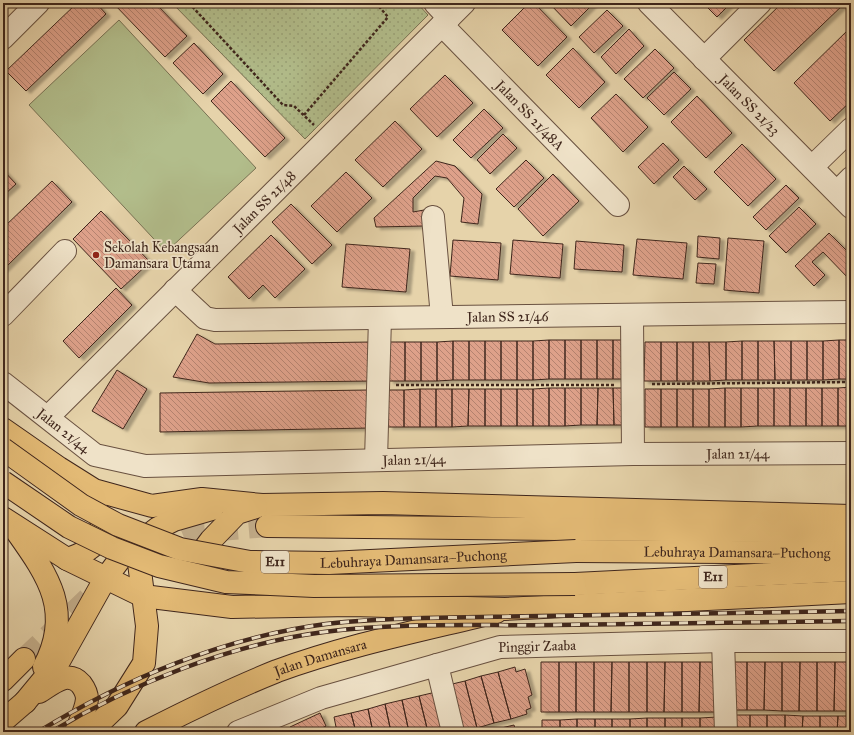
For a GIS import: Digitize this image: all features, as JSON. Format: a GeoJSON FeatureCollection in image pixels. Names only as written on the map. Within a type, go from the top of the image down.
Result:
{"type":"FeatureCollection","features":[{"type":"Feature","properties":{"kind":"main road"},"geometry":{"type":"LineString","coordinates":[[3,429],[59,468],[94,490],[121,520],[133,545],[139,563],[147,626],[144,663],[117,706],[90,732]]}},
{"type":"Feature","properties":{"kind":"main road","name":"Lebuhraya Damansara–Puchong"},"geometry":{"type":"LineString","coordinates":[[3,449],[81,505],[118,525],[180,549],[250,562],[329,563],[576,552],[851,553]]}},
{"type":"Feature","properties":{"kind":"main road"},"geometry":{"type":"LineString","coordinates":[[59,468],[100,512],[103,523],[101,536],[93,547],[82,554],[67,559]]}},
{"type":"Feature","properties":{"kind":"main road","name":"Lebuhraya Damansara–Puchong"},"geometry":{"type":"LineString","coordinates":[[3,482],[69,527],[112,548],[159,566],[226,582],[314,586],[575,584],[851,570]]}},
{"type":"Feature","properties":{"kind":"main road"},"geometry":{"type":"LineString","coordinates":[[94,490],[152,506],[202,499],[262,505],[383,503],[851,516]]}},
{"type":"Feature","properties":{"kind":"main road"},"geometry":{"type":"LineString","coordinates":[[25,702],[59,662],[105,579],[123,555],[133,545],[174,520],[233,503]]}},
{"type":"Feature","properties":{"kind":"main road"},"geometry":{"type":"LineString","coordinates":[[232,606],[214,595],[208,588],[202,568],[202,552],[224,525],[237,513],[262,505]]}},
{"type":"Feature","properties":{"kind":"main road"},"geometry":{"type":"LineString","coordinates":[[6,520],[67,559],[105,579],[143,596],[232,606],[351,605],[505,609],[851,592]]}},
{"type":"Feature","properties":{"kind":"main road"},"geometry":{"type":"LineString","coordinates":[[6,520],[42,568],[53,594],[57,617],[53,645],[46,662],[25,702]]}},
{"type":"Feature","properties":{"kind":"main road"},"geometry":{"type":"LineString","coordinates":[[268,526],[851,532]]}},
{"type":"Feature","properties":{"kind":"main road","name":"Jalan Damansara"},"geometry":{"type":"LineString","coordinates":[[146,732],[202,703],[278,671],[349,649],[505,609]]}},
{"type":"Feature","properties":{"kind":"main road"},"geometry":{"type":"LineString","coordinates":[[3,680],[24,659]]}},
{"type":"Feature","properties":{"kind":"main road"},"geometry":{"type":"LineString","coordinates":[[3,721],[25,702],[60,679],[68,677],[77,680],[84,688],[87,697],[76,732]]}},
{"type":"Feature","properties":{"kind":"street"},"geometry":{"type":"LineString","coordinates":[[3,38],[38,3]]}},
{"type":"Feature","properties":{"kind":"street","name":"Jalan SS 21/23"},"geometry":{"type":"LineString","coordinates":[[649,3],[812,167],[846,192]]}},
{"type":"Feature","properties":{"kind":"street"},"geometry":{"type":"LineString","coordinates":[[704,58],[760,3]]}},
{"type":"Feature","properties":{"kind":"street","name":"Jalan SS 21/48A"},"geometry":{"type":"LineString","coordinates":[[447,12],[618,205]]}},
{"type":"Feature","properties":{"kind":"street","name":"Jalan SS 21/48"},"geometry":{"type":"LineString","coordinates":[[48,417],[175,290],[447,12]]}},
{"type":"Feature","properties":{"kind":"street"},"geometry":{"type":"LineString","coordinates":[[812,167],[851,129]]}},
{"type":"Feature","properties":{"kind":"street"},"geometry":{"type":"LineString","coordinates":[[433,217],[442,317]]}},
{"type":"Feature","properties":{"kind":"street"},"geometry":{"type":"LineString","coordinates":[[3,315],[65,251]]}},
{"type":"Feature","properties":{"kind":"street","name":"Jalan SS 21/46"},"geometry":{"type":"LineString","coordinates":[[175,290],[205,318],[215,320],[851,312]]}},
{"type":"Feature","properties":{"kind":"street"},"geometry":{"type":"LineString","coordinates":[[632,315],[633,454]]}},
{"type":"Feature","properties":{"kind":"street"},"geometry":{"type":"LineString","coordinates":[[376,460],[380,318]]}},
{"type":"Feature","properties":{"kind":"street","name":"Jalan 21/44"},"geometry":{"type":"LineString","coordinates":[[3,383],[95,455],[144,466],[633,454],[851,453]]}},
{"type":"Feature","properties":{"kind":"street"},"geometry":{"type":"LineString","coordinates":[[723,641],[726,732]]}},
{"type":"Feature","properties":{"kind":"street","name":"Pinggir Zaaba"},"geometry":{"type":"LineString","coordinates":[[238,732],[321,698],[500,647],[723,641],[851,641]]}},
{"type":"Feature","properties":{"kind":"street"},"geometry":{"type":"LineString","coordinates":[[437,665],[453,732]]}},
{"type":"Feature","properties":{"kind":"path"},"geometry":{"type":"LineString","coordinates":[[189,3],[283,105],[294,106],[304,115],[388,17],[376,3]]}},
{"type":"Feature","properties":{"kind":"green space"},"geometry":{"type":"Polygon","coordinates":[[[172,3],[417,3],[428,15],[305,139],[172,3]]]}},
{"type":"Feature","properties":{"kind":"green space"},"geometry":{"type":"Polygon","coordinates":[[[119,20],[256,168],[166,252],[29,105],[119,20]]]}},
{"type":"Feature","properties":{"kind":"building"},"geometry":{"type":"Polygon","coordinates":[[[77,3],[96,3],[106,14],[26,91],[6,71],[77,3]]]}},
{"type":"Feature","properties":{"kind":"building"},"geometry":{"type":"Polygon","coordinates":[[[113,3],[155,3],[187,36],[165,57],[113,3]]]}},
{"type":"Feature","properties":{"kind":"building"},"geometry":{"type":"Polygon","coordinates":[[[529,3],[534,3],[567,37],[538,66],[502,30],[529,3]]]}},
{"type":"Feature","properties":{"kind":"building"},"geometry":{"type":"Polygon","coordinates":[[[549,3],[594,3],[571,26],[549,3]]]}},
{"type":"Feature","properties":{"kind":"building"},"geometry":{"type":"Polygon","coordinates":[[[703,3],[731,3],[717,17],[703,3]]]}},
{"type":"Feature","properties":{"kind":"building"},"geometry":{"type":"Polygon","coordinates":[[[782,3],[845,3],[774,71],[744,40],[782,3]]]}},
{"type":"Feature","properties":{"kind":"building"},"geometry":{"type":"Polygon","coordinates":[[[607,10],[623,26],[594,53],[579,37],[607,10]]]}},
{"type":"Feature","properties":{"kind":"building"},"geometry":{"type":"Polygon","coordinates":[[[851,27],[851,101],[830,121],[794,83],[851,27]]]}},
{"type":"Feature","properties":{"kind":"building"},"geometry":{"type":"Polygon","coordinates":[[[629,29],[644,46],[616,74],[601,57],[629,29]]]}},
{"type":"Feature","properties":{"kind":"building"},"geometry":{"type":"Polygon","coordinates":[[[194,43],[223,74],[203,94],[173,63],[194,43]]]}},
{"type":"Feature","properties":{"kind":"building"},"geometry":{"type":"Polygon","coordinates":[[[573,48],[605,82],[579,108],[546,75],[573,48]]]}},
{"type":"Feature","properties":{"kind":"building"},"geometry":{"type":"Polygon","coordinates":[[[655,49],[674,68],[643,98],[624,79],[655,49]]]}},
{"type":"Feature","properties":{"kind":"building"},"geometry":{"type":"Polygon","coordinates":[[[674,72],[691,89],[664,115],[647,98],[674,72]]]}},
{"type":"Feature","properties":{"kind":"building"},"geometry":{"type":"Polygon","coordinates":[[[445,75],[473,103],[437,137],[410,109],[445,75]]]}},
{"type":"Feature","properties":{"kind":"building"},"geometry":{"type":"Polygon","coordinates":[[[231,81],[285,138],[265,157],[211,101],[231,81]]]}},
{"type":"Feature","properties":{"kind":"building"},"geometry":{"type":"Polygon","coordinates":[[[616,94],[648,127],[623,152],[591,118],[616,94]]]}},
{"type":"Feature","properties":{"kind":"building"},"geometry":{"type":"Polygon","coordinates":[[[697,96],[732,133],[706,158],[671,122],[697,96]]]}},
{"type":"Feature","properties":{"kind":"building"},"geometry":{"type":"Polygon","coordinates":[[[484,109],[503,128],[471,158],[453,140],[484,109]]]}},
{"type":"Feature","properties":{"kind":"building"},"geometry":{"type":"Polygon","coordinates":[[[395,121],[422,149],[383,187],[355,160],[395,121]]]}},
{"type":"Feature","properties":{"kind":"building"},"geometry":{"type":"Polygon","coordinates":[[[503,134],[517,148],[490,174],[477,160],[503,134]]]}},
{"type":"Feature","properties":{"kind":"building"},"geometry":{"type":"Polygon","coordinates":[[[663,143],[679,160],[654,184],[638,167],[663,143]]]}},
{"type":"Feature","properties":{"kind":"building"},"geometry":{"type":"Polygon","coordinates":[[[742,144],[776,179],[748,206],[714,172],[742,144]]]}},
{"type":"Feature","properties":{"kind":"building"},"geometry":{"type":"Polygon","coordinates":[[[526,160],[544,178],[514,207],[496,189],[526,160]]]}},
{"type":"Feature","properties":{"kind":"building"},"geometry":{"type":"Polygon","coordinates":[[[436,161],[455,166],[482,194],[478,224],[461,222],[464,198],[447,178],[435,176],[413,198],[413,212],[424,210],[423,226],[376,227],[374,218],[436,161]]]}},
{"type":"Feature","properties":{"kind":"building"},"geometry":{"type":"Polygon","coordinates":[[[684,166],[707,189],[695,200],[673,177],[684,166]]]}},
{"type":"Feature","properties":{"kind":"building"},"geometry":{"type":"Polygon","coordinates":[[[3,170],[16,184],[3,196],[3,170]]]}},
{"type":"Feature","properties":{"kind":"building"},"geometry":{"type":"Polygon","coordinates":[[[346,172],[372,198],[337,232],[311,206],[346,172]]]}},
{"type":"Feature","properties":{"kind":"building"},"geometry":{"type":"Polygon","coordinates":[[[553,174],[579,201],[543,236],[518,209],[553,174]]]}},
{"type":"Feature","properties":{"kind":"building"},"geometry":{"type":"Polygon","coordinates":[[[52,181],[72,202],[3,270],[3,228],[52,181]]]}},
{"type":"Feature","properties":{"kind":"building"},"geometry":{"type":"Polygon","coordinates":[[[786,185],[799,198],[766,230],[753,217],[786,185]]]}},
{"type":"Feature","properties":{"kind":"building"},"geometry":{"type":"Polygon","coordinates":[[[291,204],[332,245],[312,264],[272,222],[291,204]]]}},
{"type":"Feature","properties":{"kind":"building"},"geometry":{"type":"Polygon","coordinates":[[[799,207],[816,224],[786,253],[769,236],[799,207]]]}},
{"type":"Feature","properties":{"kind":"building"},"geometry":{"type":"Polygon","coordinates":[[[101,211],[150,262],[121,289],[73,239],[101,211]]]}},
{"type":"Feature","properties":{"kind":"building"},"geometry":{"type":"Polygon","coordinates":[[[829,233],[851,255],[851,281],[823,252],[812,262],[825,275],[814,286],[795,266],[829,233]]]}},
{"type":"Feature","properties":{"kind":"building"},"geometry":{"type":"Polygon","coordinates":[[[271,235],[305,269],[275,298],[263,285],[249,299],[228,277],[271,235]]]}},
{"type":"Feature","properties":{"kind":"building"},"geometry":{"type":"Polygon","coordinates":[[[698,236],[720,238],[719,259],[697,257],[698,236]]]}},
{"type":"Feature","properties":{"kind":"building"},"geometry":{"type":"Polygon","coordinates":[[[728,238],[764,241],[759,293],[724,290],[728,238]]]}},
{"type":"Feature","properties":{"kind":"building"},"geometry":{"type":"Polygon","coordinates":[[[637,239],[687,243],[683,279],[633,275],[637,239]]]}},
{"type":"Feature","properties":{"kind":"building"},"geometry":{"type":"Polygon","coordinates":[[[453,240],[501,243],[498,280],[450,276],[453,240]]]}},
{"type":"Feature","properties":{"kind":"building"},"geometry":{"type":"Polygon","coordinates":[[[513,240],[563,244],[560,278],[510,274],[513,240]]]}},
{"type":"Feature","properties":{"kind":"building"},"geometry":{"type":"Polygon","coordinates":[[[576,241],[624,245],[622,272],[574,269],[576,241]]]}},
{"type":"Feature","properties":{"kind":"building"},"geometry":{"type":"Polygon","coordinates":[[[346,244],[410,249],[406,292],[342,287],[346,244]]]}},
{"type":"Feature","properties":{"kind":"building"},"geometry":{"type":"Polygon","coordinates":[[[698,263],[716,264],[714,284],[696,283],[698,263]]]}},
{"type":"Feature","properties":{"kind":"building"},"geometry":{"type":"Polygon","coordinates":[[[116,288],[132,305],[79,358],[63,341],[116,288]]]}},
{"type":"Feature","properties":{"kind":"building"},"geometry":{"type":"Polygon","coordinates":[[[197,334],[215,344],[372,342],[373,381],[209,383],[173,377],[197,334]]]}},
{"type":"Feature","properties":{"kind":"building"},"geometry":{"type":"Polygon","coordinates":[[[549,340],[565,340],[565,379],[549,379],[549,340]]]}},
{"type":"Feature","properties":{"kind":"building"},"geometry":{"type":"Polygon","coordinates":[[[549,340],[549,379],[533,380],[533,341],[549,340]]]}},
{"type":"Feature","properties":{"kind":"building"},"geometry":{"type":"Polygon","coordinates":[[[565,340],[581,340],[581,379],[565,379],[565,340]]]}},
{"type":"Feature","properties":{"kind":"building"},"geometry":{"type":"Polygon","coordinates":[[[581,340],[597,340],[597,379],[581,379],[581,340]]]}},
{"type":"Feature","properties":{"kind":"building"},"geometry":{"type":"Polygon","coordinates":[[[597,340],[613,340],[613,379],[597,379],[597,340]]]}},
{"type":"Feature","properties":{"kind":"building"},"geometry":{"type":"Polygon","coordinates":[[[613,340],[629,340],[629,379],[613,379],[613,340]]]}},
{"type":"Feature","properties":{"kind":"building"},"geometry":{"type":"Polygon","coordinates":[[[839,340],[851,340],[851,379],[839,379],[839,340]]]}},
{"type":"Feature","properties":{"kind":"building"},"geometry":{"type":"Polygon","coordinates":[[[839,340],[839,379],[823,380],[823,341],[839,340]]]}},
{"type":"Feature","properties":{"kind":"building"},"geometry":{"type":"Polygon","coordinates":[[[453,341],[469,341],[469,380],[453,380],[453,341]]]}},
{"type":"Feature","properties":{"kind":"building"},"geometry":{"type":"Polygon","coordinates":[[[453,341],[453,380],[437,381],[437,342],[453,341]]]}},
{"type":"Feature","properties":{"kind":"building"},"geometry":{"type":"Polygon","coordinates":[[[469,341],[485,341],[485,380],[469,380],[469,341]]]}},
{"type":"Feature","properties":{"kind":"building"},"geometry":{"type":"Polygon","coordinates":[[[485,341],[501,341],[501,380],[485,380],[485,341]]]}},
{"type":"Feature","properties":{"kind":"building"},"geometry":{"type":"Polygon","coordinates":[[[501,341],[517,341],[517,380],[501,380],[501,341]]]}},
{"type":"Feature","properties":{"kind":"building"},"geometry":{"type":"Polygon","coordinates":[[[517,341],[533,341],[533,380],[517,380],[517,341]]]}},
{"type":"Feature","properties":{"kind":"building"},"geometry":{"type":"Polygon","coordinates":[[[742,341],[758,341],[758,380],[742,380],[742,341]]]}},
{"type":"Feature","properties":{"kind":"building"},"geometry":{"type":"Polygon","coordinates":[[[742,341],[742,380],[726,380],[726,342],[742,341]]]}},
{"type":"Feature","properties":{"kind":"building"},"geometry":{"type":"Polygon","coordinates":[[[758,341],[774,341],[775,380],[758,380],[758,341]]]}},
{"type":"Feature","properties":{"kind":"building"},"geometry":{"type":"Polygon","coordinates":[[[774,341],[791,341],[791,380],[775,380],[774,341]]]}},
{"type":"Feature","properties":{"kind":"building"},"geometry":{"type":"Polygon","coordinates":[[[791,341],[807,341],[807,380],[791,380],[791,341]]]}},
{"type":"Feature","properties":{"kind":"building"},"geometry":{"type":"Polygon","coordinates":[[[807,341],[823,341],[823,380],[807,380],[807,341]]]}},
{"type":"Feature","properties":{"kind":"building"},"geometry":{"type":"Polygon","coordinates":[[[389,342],[405,342],[405,381],[389,381],[389,342]]]}},
{"type":"Feature","properties":{"kind":"building"},"geometry":{"type":"Polygon","coordinates":[[[405,342],[421,342],[421,381],[405,381],[405,342]]]}},
{"type":"Feature","properties":{"kind":"building"},"geometry":{"type":"Polygon","coordinates":[[[421,342],[437,342],[437,381],[421,381],[421,342]]]}},
{"type":"Feature","properties":{"kind":"building"},"geometry":{"type":"Polygon","coordinates":[[[645,342],[661,342],[661,381],[644,381],[645,342]]]}},
{"type":"Feature","properties":{"kind":"building"},"geometry":{"type":"Polygon","coordinates":[[[661,342],[677,342],[677,381],[661,381],[661,342]]]}},
{"type":"Feature","properties":{"kind":"building"},"geometry":{"type":"Polygon","coordinates":[[[677,342],[693,342],[693,381],[677,381],[677,342]]]}},
{"type":"Feature","properties":{"kind":"building"},"geometry":{"type":"Polygon","coordinates":[[[693,342],[709,342],[710,381],[693,381],[693,342]]]}},
{"type":"Feature","properties":{"kind":"building"},"geometry":{"type":"Polygon","coordinates":[[[709,342],[726,342],[726,380],[710,381],[709,342]]]}},
{"type":"Feature","properties":{"kind":"building"},"geometry":{"type":"Polygon","coordinates":[[[117,370],[147,389],[123,429],[92,411],[117,370]]]}},
{"type":"Feature","properties":{"kind":"building"},"geometry":{"type":"Polygon","coordinates":[[[851,387],[851,426],[838,426],[838,388],[851,387]]]}},
{"type":"Feature","properties":{"kind":"building"},"geometry":{"type":"Polygon","coordinates":[[[549,388],[565,388],[565,426],[549,426],[549,388]]]}},
{"type":"Feature","properties":{"kind":"building"},"geometry":{"type":"Polygon","coordinates":[[[549,388],[549,426],[533,426],[533,389],[549,388]]]}},
{"type":"Feature","properties":{"kind":"building"},"geometry":{"type":"Polygon","coordinates":[[[565,388],[581,388],[581,425],[565,426],[565,388]]]}},
{"type":"Feature","properties":{"kind":"building"},"geometry":{"type":"Polygon","coordinates":[[[581,388],[598,388],[597,425],[581,425],[581,388]]]}},
{"type":"Feature","properties":{"kind":"building"},"geometry":{"type":"Polygon","coordinates":[[[598,388],[613,388],[614,425],[597,425],[598,388]]]}},
{"type":"Feature","properties":{"kind":"building"},"geometry":{"type":"Polygon","coordinates":[[[613,388],[630,388],[630,425],[614,425],[613,388]]]}},
{"type":"Feature","properties":{"kind":"building"},"geometry":{"type":"Polygon","coordinates":[[[725,388],[741,388],[741,427],[725,427],[725,388]]]}},
{"type":"Feature","properties":{"kind":"building"},"geometry":{"type":"Polygon","coordinates":[[[725,388],[725,427],[709,427],[709,389],[725,388]]]}},
{"type":"Feature","properties":{"kind":"building"},"geometry":{"type":"Polygon","coordinates":[[[741,388],[758,388],[758,426],[741,427],[741,388]]]}},
{"type":"Feature","properties":{"kind":"building"},"geometry":{"type":"Polygon","coordinates":[[[758,388],[774,388],[774,426],[758,426],[758,388]]]}},
{"type":"Feature","properties":{"kind":"building"},"geometry":{"type":"Polygon","coordinates":[[[774,388],[790,388],[790,426],[774,426],[774,388]]]}},
{"type":"Feature","properties":{"kind":"building"},"geometry":{"type":"Polygon","coordinates":[[[790,388],[806,388],[806,426],[790,426],[790,388]]]}},
{"type":"Feature","properties":{"kind":"building"},"geometry":{"type":"Polygon","coordinates":[[[806,388],[822,388],[822,426],[806,426],[806,388]]]}},
{"type":"Feature","properties":{"kind":"building"},"geometry":{"type":"Polygon","coordinates":[[[822,388],[838,388],[838,426],[822,426],[822,388]]]}},
{"type":"Feature","properties":{"kind":"building"},"geometry":{"type":"Polygon","coordinates":[[[420,389],[436,389],[436,427],[420,427],[420,389]]]}},
{"type":"Feature","properties":{"kind":"building"},"geometry":{"type":"Polygon","coordinates":[[[420,389],[420,427],[404,427],[404,390],[420,389]]]}},
{"type":"Feature","properties":{"kind":"building"},"geometry":{"type":"Polygon","coordinates":[[[436,389],[452,389],[452,427],[436,427],[436,389]]]}},
{"type":"Feature","properties":{"kind":"building"},"geometry":{"type":"Polygon","coordinates":[[[452,389],[469,389],[468,426],[452,427],[452,389]]]}},
{"type":"Feature","properties":{"kind":"building"},"geometry":{"type":"Polygon","coordinates":[[[469,389],[485,389],[485,426],[468,426],[469,389]]]}},
{"type":"Feature","properties":{"kind":"building"},"geometry":{"type":"Polygon","coordinates":[[[485,389],[501,389],[501,426],[485,426],[485,389]]]}},
{"type":"Feature","properties":{"kind":"building"},"geometry":{"type":"Polygon","coordinates":[[[501,389],[517,389],[517,426],[501,426],[501,389]]]}},
{"type":"Feature","properties":{"kind":"building"},"geometry":{"type":"Polygon","coordinates":[[[517,389],[533,389],[533,426],[517,426],[517,389]]]}},
{"type":"Feature","properties":{"kind":"building"},"geometry":{"type":"Polygon","coordinates":[[[645,389],[661,389],[661,427],[645,427],[645,389]]]}},
{"type":"Feature","properties":{"kind":"building"},"geometry":{"type":"Polygon","coordinates":[[[661,389],[677,389],[677,427],[661,427],[661,389]]]}},
{"type":"Feature","properties":{"kind":"building"},"geometry":{"type":"Polygon","coordinates":[[[677,389],[693,389],[693,427],[677,427],[677,389]]]}},
{"type":"Feature","properties":{"kind":"building"},"geometry":{"type":"Polygon","coordinates":[[[693,389],[709,389],[709,427],[693,427],[693,389]]]}},
{"type":"Feature","properties":{"kind":"building"},"geometry":{"type":"Polygon","coordinates":[[[369,390],[370,428],[160,432],[160,393],[369,390]]]}},
{"type":"Feature","properties":{"kind":"building"},"geometry":{"type":"Polygon","coordinates":[[[388,390],[404,390],[404,427],[388,427],[388,390]]]}},
{"type":"Feature","properties":{"kind":"building"},"geometry":{"type":"Polygon","coordinates":[[[541,662],[559,662],[559,712],[541,712],[541,662]]]}},
{"type":"Feature","properties":{"kind":"building"},"geometry":{"type":"Polygon","coordinates":[[[559,662],[576,662],[576,712],[559,712],[559,662]]]}},
{"type":"Feature","properties":{"kind":"building"},"geometry":{"type":"Polygon","coordinates":[[[576,662],[594,662],[594,712],[576,712],[576,662]]]}},
{"type":"Feature","properties":{"kind":"building"},"geometry":{"type":"Polygon","coordinates":[[[594,662],[612,662],[611,712],[594,712],[594,662]]]}},
{"type":"Feature","properties":{"kind":"building"},"geometry":{"type":"Polygon","coordinates":[[[612,662],[629,662],[629,712],[611,712],[612,662]]]}},
{"type":"Feature","properties":{"kind":"building"},"geometry":{"type":"Polygon","coordinates":[[[629,662],[647,662],[647,712],[629,712],[629,662]]]}},
{"type":"Feature","properties":{"kind":"building"},"geometry":{"type":"Polygon","coordinates":[[[647,662],[665,662],[664,712],[647,712],[647,662]]]}},
{"type":"Feature","properties":{"kind":"building"},"geometry":{"type":"Polygon","coordinates":[[[665,662],[682,662],[682,712],[664,712],[665,662]]]}},
{"type":"Feature","properties":{"kind":"building"},"geometry":{"type":"Polygon","coordinates":[[[682,662],[700,662],[699,712],[682,712],[682,662]]]}},
{"type":"Feature","properties":{"kind":"building"},"geometry":{"type":"Polygon","coordinates":[[[700,662],[717,662],[717,712],[699,712],[700,662]]]}},
{"type":"Feature","properties":{"kind":"building"},"geometry":{"type":"Polygon","coordinates":[[[730,662],[747,662],[747,710],[729,710],[730,662]]]}},
{"type":"Feature","properties":{"kind":"building"},"geometry":{"type":"Polygon","coordinates":[[[747,662],[765,662],[764,710],[747,710],[747,662]]]}},
{"type":"Feature","properties":{"kind":"building"},"geometry":{"type":"Polygon","coordinates":[[[765,662],[782,662],[782,711],[764,710],[765,662]]]}},
{"type":"Feature","properties":{"kind":"building"},"geometry":{"type":"Polygon","coordinates":[[[782,662],[800,662],[799,711],[782,711],[782,662]]]}},
{"type":"Feature","properties":{"kind":"building"},"geometry":{"type":"Polygon","coordinates":[[[800,662],[817,662],[817,711],[799,711],[800,662]]]}},
{"type":"Feature","properties":{"kind":"building"},"geometry":{"type":"Polygon","coordinates":[[[817,662],[835,662],[834,711],[817,711],[817,662]]]}},
{"type":"Feature","properties":{"kind":"building"},"geometry":{"type":"Polygon","coordinates":[[[835,662],[851,662],[851,711],[834,711],[835,662]]]}},
{"type":"Feature","properties":{"kind":"building"},"geometry":{"type":"Polygon","coordinates":[[[515,667],[516,672],[525,669],[532,695],[528,697],[531,708],[526,710],[527,714],[511,719],[498,672],[515,667]]]}},
{"type":"Feature","properties":{"kind":"building"},"geometry":{"type":"Polygon","coordinates":[[[498,672],[511,719],[494,723],[481,676],[498,672]]]}},
{"type":"Feature","properties":{"kind":"building"},"geometry":{"type":"Polygon","coordinates":[[[481,676],[494,723],[477,728],[465,681],[481,676]]]}},
{"type":"Feature","properties":{"kind":"building"},"geometry":{"type":"Polygon","coordinates":[[[465,681],[477,728],[462,732],[448,685],[465,681]]]}},
{"type":"Feature","properties":{"kind":"building"},"geometry":{"type":"Polygon","coordinates":[[[436,692],[446,732],[428,732],[419,696],[436,692]]]}},
{"type":"Feature","properties":{"kind":"building"},"geometry":{"type":"Polygon","coordinates":[[[419,696],[428,732],[409,732],[402,700],[419,696]]]}},
{"type":"Feature","properties":{"kind":"building"},"geometry":{"type":"Polygon","coordinates":[[[402,700],[409,732],[391,732],[385,704],[402,700]]]}},
{"type":"Feature","properties":{"kind":"building"},"geometry":{"type":"Polygon","coordinates":[[[385,704],[391,732],[373,732],[368,709],[385,704]]]}},
{"type":"Feature","properties":{"kind":"building"},"geometry":{"type":"Polygon","coordinates":[[[368,709],[373,732],[356,732],[351,713],[368,709]]]}},
{"type":"Feature","properties":{"kind":"building"},"geometry":{"type":"Polygon","coordinates":[[[320,713],[326,726],[314,732],[292,732],[290,727],[320,713]]]}},
{"type":"Feature","properties":{"kind":"building"},"geometry":{"type":"Polygon","coordinates":[[[351,713],[356,732],[337,732],[334,717],[351,713]]]}},
{"type":"Feature","properties":{"kind":"building"},"geometry":{"type":"Polygon","coordinates":[[[733,715],[750,715],[750,732],[732,732],[733,715]]]}},
{"type":"Feature","properties":{"kind":"building"},"geometry":{"type":"Polygon","coordinates":[[[750,715],[767,715],[767,732],[750,732],[750,715]]]}},
{"type":"Feature","properties":{"kind":"building"},"geometry":{"type":"Polygon","coordinates":[[[767,715],[785,715],[785,732],[767,732],[767,715]]]}},
{"type":"Feature","properties":{"kind":"building"},"geometry":{"type":"Polygon","coordinates":[[[785,715],[803,716],[802,732],[785,732],[785,715]]]}},
{"type":"Feature","properties":{"kind":"building"},"geometry":{"type":"Polygon","coordinates":[[[803,716],[820,716],[820,732],[802,732],[803,716]]]}},
{"type":"Feature","properties":{"kind":"building"},"geometry":{"type":"Polygon","coordinates":[[[820,716],[838,716],[837,732],[820,732],[820,716]]]}},
{"type":"Feature","properties":{"kind":"building"},"geometry":{"type":"Polygon","coordinates":[[[838,716],[851,716],[851,732],[837,732],[838,716]]]}},
{"type":"Feature","properties":{"kind":"building"},"geometry":{"type":"Polygon","coordinates":[[[717,717],[717,732],[700,732],[700,718],[717,717]]]}},
{"type":"Feature","properties":{"kind":"building"},"geometry":{"type":"Polygon","coordinates":[[[647,718],[665,718],[665,732],[647,732],[647,718]]]}},
{"type":"Feature","properties":{"kind":"building"},"geometry":{"type":"Polygon","coordinates":[[[647,718],[647,732],[630,732],[630,719],[647,718]]]}},
{"type":"Feature","properties":{"kind":"building"},"geometry":{"type":"Polygon","coordinates":[[[665,718],[682,718],[682,732],[665,732],[665,718]]]}},
{"type":"Feature","properties":{"kind":"building"},"geometry":{"type":"Polygon","coordinates":[[[682,718],[700,718],[700,732],[682,732],[682,718]]]}},
{"type":"Feature","properties":{"kind":"building"},"geometry":{"type":"Polygon","coordinates":[[[577,719],[595,719],[595,732],[577,732],[577,719]]]}},
{"type":"Feature","properties":{"kind":"building"},"geometry":{"type":"Polygon","coordinates":[[[577,719],[577,732],[560,732],[560,720],[577,719]]]}},
{"type":"Feature","properties":{"kind":"building"},"geometry":{"type":"Polygon","coordinates":[[[595,719],[612,719],[612,732],[595,732],[595,719]]]}},
{"type":"Feature","properties":{"kind":"building"},"geometry":{"type":"Polygon","coordinates":[[[612,719],[630,719],[630,732],[612,732],[612,719]]]}},
{"type":"Feature","properties":{"kind":"building"},"geometry":{"type":"Polygon","coordinates":[[[542,720],[560,720],[560,732],[542,732],[542,720]]]}},
{"type":"Feature","properties":{"kind":"building"},"geometry":{"type":"Polygon","coordinates":[[[514,725],[516,732],[498,732],[497,729],[514,725]]]}},
{"type":"Feature","properties":{"kind":"tunnel"},"geometry":{"type":"LineString","coordinates":[[125,566],[136,557],[197,532],[267,526]]}},
{"type":"Feature","properties":{"kind":"tunnel"},"geometry":{"type":"LineString","coordinates":[[24,659],[96,591]]}},
{"type":"Feature","properties":{"kind":"railway"},"geometry":{"type":"LineString","coordinates":[[38,732],[105,695],[176,663],[250,639],[288,630],[326,624],[424,618],[851,611]]}},
{"type":"Feature","properties":{"kind":"railway"},"geometry":{"type":"LineString","coordinates":[[51,732],[114,698],[183,668],[253,646],[324,632],[381,627],[439,625],[851,621]]}},
{"type":"Feature","properties":{"kind":"place","name":"Sekolah Kebangsaan Damansara Utama"},"geometry":{"type":"Point","coordinates":[96,255]}}]}
